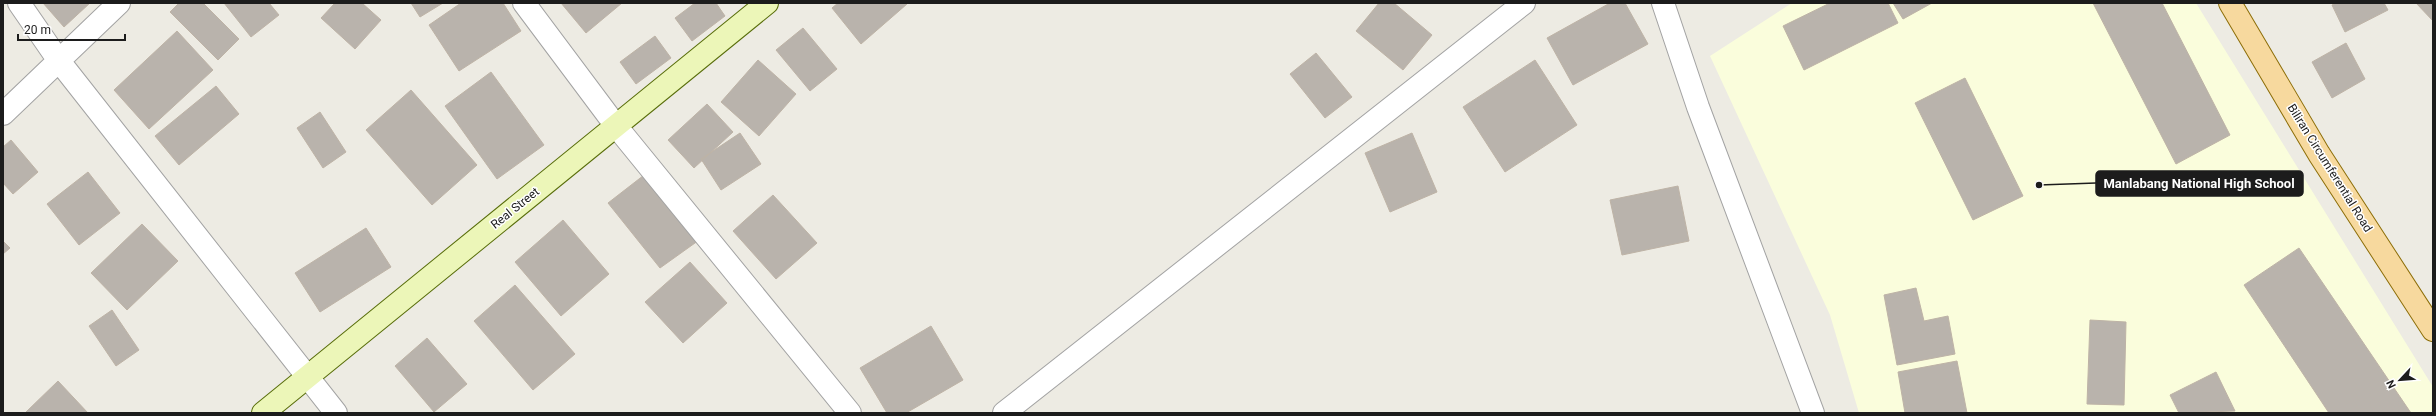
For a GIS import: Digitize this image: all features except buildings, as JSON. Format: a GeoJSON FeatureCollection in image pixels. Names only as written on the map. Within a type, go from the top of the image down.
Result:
{"type":"FeatureCollection","features":[{"type":"Feature","properties":{"kind":"main road","name":"Biliran Circumferential Road"},"geometry":{"type":"LineString","coordinates":[[2230,3],[2319,154],[2433,330]]}},
{"type":"Feature","properties":{"kind":"street"},"geometry":{"type":"LineString","coordinates":[[19,3],[59,61],[336,413]]}},
{"type":"Feature","properties":{"kind":"street"},"geometry":{"type":"LineString","coordinates":[[3,114],[119,3]]}},
{"type":"Feature","properties":{"kind":"street"},"geometry":{"type":"LineString","coordinates":[[524,3],[616,126],[850,413]]}},
{"type":"Feature","properties":{"kind":"street","name":"Real Street"},"geometry":{"type":"LineString","coordinates":[[263,413],[308,378],[767,3]]}},
{"type":"Feature","properties":{"kind":"street"},"geometry":{"type":"LineString","coordinates":[[1004,413],[1524,3]]}},
{"type":"Feature","properties":{"kind":"street"},"geometry":{"type":"LineString","coordinates":[[1663,3],[1698,107],[1813,413]]}},
{"type":"Feature","properties":{"kind":"shaded area"},"geometry":{"type":"Polygon","coordinates":[[[1792,3],[2196,3],[2433,387],[2433,413],[1859,413],[1830,315],[1710,56],[1792,3]]]}},
{"type":"Feature","properties":{"kind":"place","name":"Manlabang National High School"},"geometry":{"type":"Point","coordinates":[2039,185]}}]}
